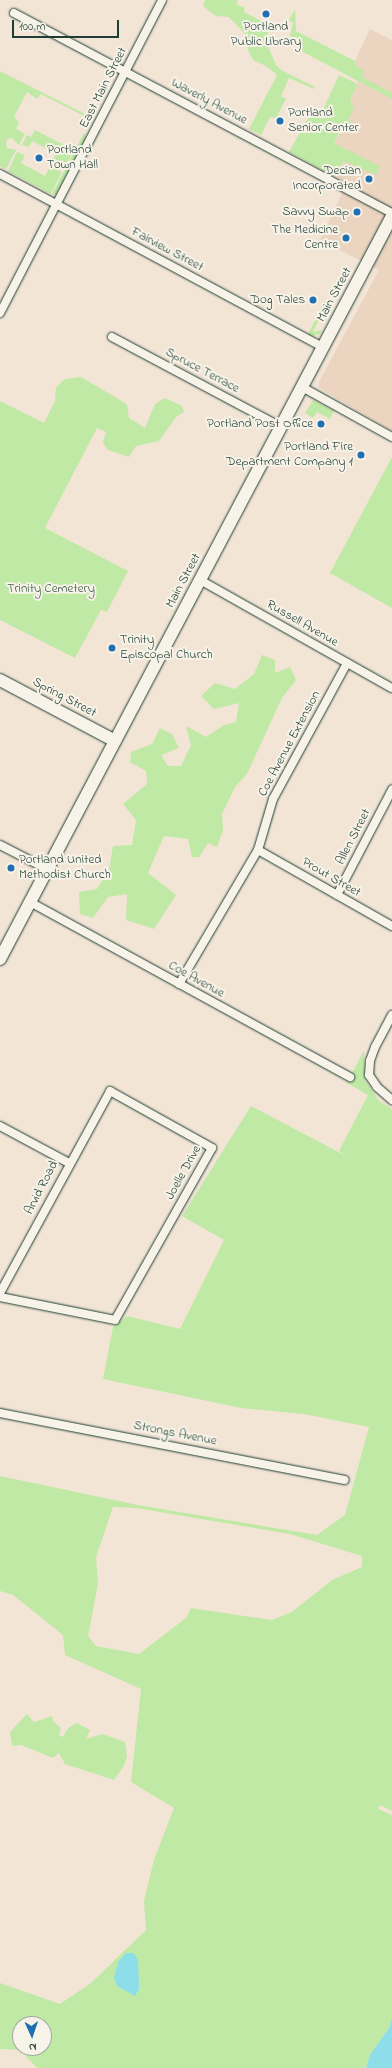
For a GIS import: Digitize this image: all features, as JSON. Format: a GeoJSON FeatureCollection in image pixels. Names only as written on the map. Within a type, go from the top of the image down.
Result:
{"type":"FeatureCollection","features":[{"type":"Feature","properties":{"kind":"main road","name":"Main Street"},"geometry":{"type":"LineString","coordinates":[[0,959],[392,214]]}},
{"type":"Feature","properties":{"kind":"main road","name":"Spring Street"},"geometry":{"type":"LineString","coordinates":[[0,680],[115,741]]}},
{"type":"Feature","properties":{"kind":"street","name":"East Main Street"},"geometry":{"type":"LineString","coordinates":[[0,313],[127,72],[162,0]]}},
{"type":"Feature","properties":{"kind":"street","name":"Waverly Avenue"},"geometry":{"type":"LineString","coordinates":[[14,14],[127,72],[392,214]]}},
{"type":"Feature","properties":{"kind":"street","name":"Fairview Street"},"geometry":{"type":"LineString","coordinates":[[0,174],[323,347]]}},
{"type":"Feature","properties":{"kind":"street","name":"Spruce Terrace"},"geometry":{"type":"LineString","coordinates":[[112,337],[281,427]]}},
{"type":"Feature","properties":{"kind":"street"},"geometry":{"type":"LineString","coordinates":[[302,387],[392,437]]}},
{"type":"Feature","properties":{"kind":"street","name":"Russell Avenue"},"geometry":{"type":"LineString","coordinates":[[200,580],[392,688]]}},
{"type":"Feature","properties":{"kind":"street","name":"Coe Avenue Extension"},"geometry":{"type":"LineString","coordinates":[[179,984],[258,850],[273,799],[347,663]]}},
{"type":"Feature","properties":{"kind":"street","name":"Allen Street"},"geometry":{"type":"LineString","coordinates":[[337,895],[392,790]]}},
{"type":"Feature","properties":{"kind":"street"},"geometry":{"type":"LineString","coordinates":[[0,845],[47,869]]}},
{"type":"Feature","properties":{"kind":"street","name":"Prout Street"},"geometry":{"type":"LineString","coordinates":[[258,850],[392,926]]}},
{"type":"Feature","properties":{"kind":"street","name":"Coe Avenue"},"geometry":{"type":"LineString","coordinates":[[30,902],[350,1077]]}},
{"type":"Feature","properties":{"kind":"street"},"geometry":{"type":"LineString","coordinates":[[392,1015],[373,1054],[370,1075],[377,1087],[392,1100]]}},
{"type":"Feature","properties":{"kind":"street","name":"Joelle Drive"},"geometry":{"type":"LineString","coordinates":[[0,1296],[114,1320],[212,1148],[110,1091],[69,1163]]}},
{"type":"Feature","properties":{"kind":"street","name":"Arvid Road"},"geometry":{"type":"LineString","coordinates":[[0,1126],[69,1163],[0,1293]]}},
{"type":"Feature","properties":{"kind":"street","name":"Strongs Avenue"},"geometry":{"type":"LineString","coordinates":[[0,1413],[345,1480]]}},
{"type":"Feature","properties":{"kind":"shaded area"},"geometry":{"type":"Polygon","coordinates":[[[370,29],[392,40],[392,431],[319,388],[319,382],[379,270],[320,240],[347,183],[336,176],[350,151],[334,143],[348,120],[353,103],[350,101],[358,84],[355,61],[370,29]]]}},
{"type":"Feature","properties":{"kind":"green space"},"geometry":{"type":"Polygon","coordinates":[[[205,0],[238,0],[236,4],[245,8],[244,12],[271,26],[265,40],[276,65],[281,70],[315,87],[314,89],[289,78],[281,96],[286,99],[276,118],[270,117],[261,135],[249,129],[277,75],[266,66],[253,60],[248,50],[245,34],[229,17],[216,16],[203,6],[205,0]]]}},
{"type":"Feature","properties":{"kind":"green space"},"geometry":{"type":"Polygon","coordinates":[[[295,9],[296,31],[355,61],[355,65],[365,71],[362,77],[392,93],[392,99],[305,53],[295,46],[290,35],[293,23],[289,20],[295,9]]]}},
{"type":"Feature","properties":{"kind":"green space"},"geometry":{"type":"Polygon","coordinates":[[[0,71],[91,117],[87,125],[82,123],[84,116],[41,94],[37,99],[27,92],[14,117],[19,122],[16,129],[25,134],[19,145],[12,138],[6,140],[7,148],[16,150],[6,169],[0,166],[0,71]]]}},
{"type":"Feature","properties":{"kind":"green space"},"geometry":{"type":"Polygon","coordinates":[[[339,75],[358,84],[350,100],[354,108],[348,120],[354,123],[352,128],[343,124],[334,143],[380,166],[376,175],[344,161],[334,176],[289,152],[311,113],[321,114],[339,75]]]}},
{"type":"Feature","properties":{"kind":"green space"},"geometry":{"type":"Polygon","coordinates":[[[35,130],[74,150],[64,169],[52,161],[56,154],[32,141],[29,147],[22,145],[27,135],[31,137],[35,130]]]}},
{"type":"Feature","properties":{"kind":"green space"},"geometry":{"type":"Polygon","coordinates":[[[84,133],[86,137],[56,195],[52,194],[84,133]]]}},
{"type":"Feature","properties":{"kind":"green space"},"geometry":{"type":"Polygon","coordinates":[[[17,152],[25,155],[21,163],[45,176],[50,167],[62,172],[51,194],[8,171],[17,152]]]}},
{"type":"Feature","properties":{"kind":"green space"},"geometry":{"type":"Polygon","coordinates":[[[325,301],[334,307],[323,312],[313,332],[322,330],[320,334],[312,336],[308,334],[325,301]]]}},
{"type":"Feature","properties":{"kind":"green space","name":"Trinity Cemetery"},"geometry":{"type":"Polygon","coordinates":[[[81,377],[127,405],[129,418],[145,428],[155,404],[165,398],[182,406],[184,412],[176,417],[159,441],[136,446],[129,457],[108,450],[103,443],[106,432],[97,428],[45,528],[128,571],[107,612],[101,610],[75,658],[0,620],[0,401],[44,423],[55,401],[56,387],[65,379],[81,377]]]}},
{"type":"Feature","properties":{"kind":"green space"},"geometry":{"type":"Polygon","coordinates":[[[313,400],[334,411],[330,419],[317,412],[313,418],[305,413],[313,400]]]}},
{"type":"Feature","properties":{"kind":"green space"},"geometry":{"type":"Polygon","coordinates":[[[392,457],[392,608],[330,573],[392,457]]]}},
{"type":"Feature","properties":{"kind":"green space"},"geometry":{"type":"Polygon","coordinates":[[[262,655],[275,660],[275,673],[290,667],[296,680],[282,698],[247,774],[235,787],[222,814],[223,830],[217,847],[208,843],[199,857],[192,857],[188,839],[164,836],[148,873],[176,895],[154,929],[126,920],[127,894],[108,897],[93,918],[80,914],[79,892],[97,889],[109,870],[113,846],[132,845],[136,820],[123,804],[147,784],[146,771],[130,762],[131,752],[152,744],[160,728],[172,734],[179,748],[161,755],[168,766],[181,766],[191,745],[186,726],[206,737],[224,725],[236,722],[239,703],[214,709],[201,696],[215,683],[235,689],[254,674],[262,655]]]}},
{"type":"Feature","properties":{"kind":"green space"},"geometry":{"type":"Polygon","coordinates":[[[364,1050],[365,1080],[379,1101],[392,1109],[392,1811],[380,1805],[378,1809],[392,1815],[392,2018],[389,2028],[370,2055],[366,2068],[37,2068],[26,2056],[52,2056],[52,2016],[12,2016],[12,2050],[0,2049],[0,1983],[60,2004],[91,1983],[146,1930],[144,1901],[154,1860],[174,1808],[131,1782],[141,1689],[65,1655],[63,1635],[13,1595],[0,1591],[0,1476],[138,1505],[317,1535],[345,1515],[369,1427],[304,1414],[241,1408],[103,1379],[113,1327],[127,1316],[180,1329],[224,1240],[182,1216],[251,1106],[346,1156],[339,1151],[368,1095],[347,1083],[364,1050]],[[113,1507],[96,1557],[98,1584],[88,1636],[96,1646],[139,1654],[186,1618],[191,1608],[272,1620],[292,1612],[332,1580],[362,1567],[362,1556],[290,1534],[136,1508],[113,1507]]]}},
{"type":"Feature","properties":{"kind":"green space"},"geometry":{"type":"Polygon","coordinates":[[[27,1714],[34,1722],[52,1716],[54,1722],[61,1728],[59,1735],[63,1737],[68,1728],[77,1723],[90,1730],[86,1739],[102,1734],[125,1742],[127,1756],[124,1766],[114,1780],[65,1764],[59,1753],[53,1758],[21,1745],[12,1746],[10,1732],[27,1714]]]}},
{"type":"Feature","properties":{"kind":"water"},"geometry":{"type":"Polygon","coordinates":[[[126,1953],[133,1953],[138,1959],[139,1989],[135,1996],[117,1986],[114,1978],[118,1962],[126,1953]]]}},
{"type":"Feature","properties":{"kind":"water"},"geometry":{"type":"Polygon","coordinates":[[[392,2018],[392,2068],[366,2068],[370,2055],[389,2028],[392,2018]]]}},
{"type":"Feature","properties":{"kind":"place","name":"Portland Public Library"},"geometry":{"type":"Point","coordinates":[266,14]}},
{"type":"Feature","properties":{"kind":"place","name":"Portland Senior Center"},"geometry":{"type":"Point","coordinates":[280,121]}},
{"type":"Feature","properties":{"kind":"place","name":"Portland Town Hall"},"geometry":{"type":"Point","coordinates":[39,158]}},
{"type":"Feature","properties":{"kind":"place","name":"Decian Incorporated"},"geometry":{"type":"Point","coordinates":[369,179]}},
{"type":"Feature","properties":{"kind":"place","name":"Savvy Swap"},"geometry":{"type":"Point","coordinates":[357,212]}},
{"type":"Feature","properties":{"kind":"place","name":"The Medicine Centre"},"geometry":{"type":"Point","coordinates":[346,238]}},
{"type":"Feature","properties":{"kind":"place","name":"Dog Tales"},"geometry":{"type":"Point","coordinates":[313,300]}},
{"type":"Feature","properties":{"kind":"place","name":"Portland Post Office"},"geometry":{"type":"Point","coordinates":[321,424]}},
{"type":"Feature","properties":{"kind":"place","name":"Portland Fire Department Company 1"},"geometry":{"type":"Point","coordinates":[361,455]}},
{"type":"Feature","properties":{"kind":"place","name":"Trinity Episcopal Church"},"geometry":{"type":"Point","coordinates":[112,648]}},
{"type":"Feature","properties":{"kind":"place","name":"Portland United Methodist Church"},"geometry":{"type":"Point","coordinates":[11,868]}}]}
